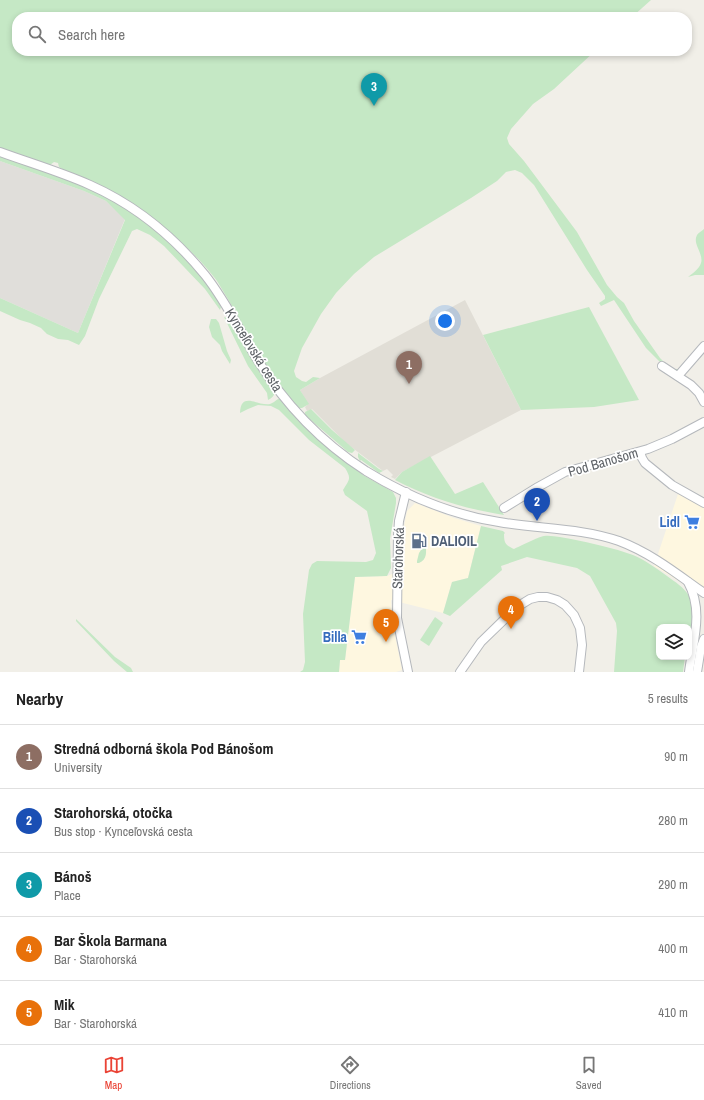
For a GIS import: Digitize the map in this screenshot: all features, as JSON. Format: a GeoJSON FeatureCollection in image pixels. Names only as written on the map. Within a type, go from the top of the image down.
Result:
{"type":"FeatureCollection","features":[{"type":"Feature","properties":{"kind":"street","name":"Kynceľovská cesta"},"geometry":{"type":"LineString","coordinates":[[0,152],[80,180],[104,191],[125,203],[165,233],[204,273],[226,304],[264,369],[283,396],[327,441],[350,460],[377,477],[440,507],[478,518],[510,524],[579,532],[619,541],[654,558],[686,580]]}},
{"type":"Feature","properties":{"kind":"street"},"geometry":{"type":"LineString","coordinates":[[678,376],[704,346]]}},
{"type":"Feature","properties":{"kind":"street"},"geometry":{"type":"LineString","coordinates":[[662,366],[695,388],[704,402]]}},
{"type":"Feature","properties":{"kind":"street","name":"Pod Banošom"},"geometry":{"type":"LineString","coordinates":[[504,508],[565,472],[640,452],[672,439],[704,422]]}},
{"type":"Feature","properties":{"kind":"street"},"geometry":{"type":"LineString","coordinates":[[640,452],[645,463],[668,482],[679,490],[702,499]]}},
{"type":"Feature","properties":{"kind":"street","name":"Starohorská"},"geometry":{"type":"LineString","coordinates":[[406,492],[399,521],[397,618],[408,672]]}},
{"type":"Feature","properties":{"kind":"street"},"geometry":{"type":"LineString","coordinates":[[686,580],[704,586]]}},
{"type":"Feature","properties":{"kind":"street"},"geometry":{"type":"LineString","coordinates":[[686,580],[704,593]]}},
{"type":"Feature","properties":{"kind":"street"},"geometry":{"type":"LineString","coordinates":[[686,580],[691,587],[698,608],[697,632],[688,672]]}},
{"type":"Feature","properties":{"kind":"street"},"geometry":{"type":"LineString","coordinates":[[460,672],[481,642],[517,607],[530,599],[538,597],[547,597],[556,600],[565,605],[574,615],[580,628],[582,645],[579,672]]}},
{"type":"Feature","properties":{"kind":"street"},"geometry":{"type":"LineString","coordinates":[[697,632],[704,620]]}},
{"type":"Feature","properties":{"kind":"street"},"geometry":{"type":"LineString","coordinates":[[697,672],[701,647],[704,639]]}},
{"type":"Feature","properties":{"kind":"shaded area"},"geometry":{"type":"Polygon","coordinates":[[[0,161],[84,191],[106,201],[125,219],[78,333],[0,298],[0,161]]]}},
{"type":"Feature","properties":{"kind":"shaded area"},"geometry":{"type":"Polygon","coordinates":[[[465,300],[521,410],[402,472],[395,479],[391,477],[393,475],[387,469],[383,471],[346,443],[312,409],[307,411],[305,407],[308,404],[300,390],[465,300]]]}},
{"type":"Feature","properties":{"kind":"shaded area"},"geometry":{"type":"Polygon","coordinates":[[[678,494],[704,506],[704,587],[690,588],[654,566],[678,494]]]}},
{"type":"Feature","properties":{"kind":"shaded area"},"geometry":{"type":"Polygon","coordinates":[[[415,503],[454,518],[481,526],[468,578],[452,582],[443,613],[391,600],[392,621],[402,670],[396,672],[339,672],[340,660],[345,660],[355,577],[387,576],[402,570],[402,537],[407,511],[415,503]]]}},
{"type":"Feature","properties":{"kind":"green space"},"geometry":{"type":"Polygon","coordinates":[[[0,0],[651,0],[638,12],[12,12],[12,56],[590,56],[554,89],[533,104],[511,129],[507,138],[509,144],[524,161],[577,232],[607,285],[624,303],[634,321],[660,358],[668,366],[674,369],[681,368],[678,372],[675,372],[659,361],[646,348],[614,300],[601,306],[599,303],[605,299],[605,296],[534,185],[522,173],[515,170],[506,172],[497,181],[471,198],[374,257],[354,274],[336,293],[321,314],[302,348],[294,371],[296,377],[302,381],[306,382],[313,377],[320,378],[300,390],[309,404],[299,408],[286,394],[264,363],[217,281],[198,259],[172,234],[158,222],[129,202],[82,177],[64,170],[59,167],[58,163],[54,162],[50,165],[0,148],[0,0]]]}},
{"type":"Feature","properties":{"kind":"green space"},"geometry":{"type":"Polygon","coordinates":[[[0,156],[80,184],[106,196],[138,216],[176,249],[205,281],[214,293],[221,307],[220,310],[205,289],[164,246],[150,235],[137,229],[132,231],[99,299],[85,336],[79,345],[68,340],[58,339],[47,334],[41,328],[0,311],[0,298],[78,333],[125,220],[106,201],[84,191],[0,161],[0,156]]]}},
{"type":"Feature","properties":{"kind":"green space"},"geometry":{"type":"Polygon","coordinates":[[[704,229],[704,275],[688,277],[701,263],[701,256],[696,238],[704,229]]]}},
{"type":"Feature","properties":{"kind":"green space"},"geometry":{"type":"Polygon","coordinates":[[[589,307],[639,400],[594,407],[521,410],[483,335],[589,307]]]}},
{"type":"Feature","properties":{"kind":"green space"},"geometry":{"type":"Polygon","coordinates":[[[224,317],[227,318],[232,324],[260,372],[275,392],[272,398],[268,400],[267,393],[248,366],[224,317]]]}},
{"type":"Feature","properties":{"kind":"green space"},"geometry":{"type":"Polygon","coordinates":[[[211,319],[216,319],[219,323],[231,360],[230,364],[220,345],[212,337],[209,327],[211,319]]]}},
{"type":"Feature","properties":{"kind":"green space"},"geometry":{"type":"Polygon","coordinates":[[[280,399],[296,418],[314,435],[363,475],[393,492],[396,498],[390,539],[391,568],[387,576],[355,577],[345,660],[340,660],[339,672],[300,672],[303,670],[305,662],[303,614],[309,570],[312,564],[317,561],[366,562],[373,560],[376,553],[367,511],[345,495],[343,490],[349,477],[345,468],[309,440],[279,410],[271,406],[258,405],[240,413],[241,406],[247,401],[270,404],[280,399]]]}},
{"type":"Feature","properties":{"kind":"green space"},"geometry":{"type":"Polygon","coordinates":[[[311,409],[355,450],[352,453],[348,452],[305,415],[305,412],[311,409]]]}},
{"type":"Feature","properties":{"kind":"green space"},"geometry":{"type":"Polygon","coordinates":[[[358,453],[383,471],[379,473],[361,460],[360,461],[358,453]]]}},
{"type":"Feature","properties":{"kind":"green space"},"geometry":{"type":"Polygon","coordinates":[[[430,456],[455,494],[483,482],[504,515],[476,510],[448,502],[395,480],[402,472],[430,456]]]}},
{"type":"Feature","properties":{"kind":"green space"},"geometry":{"type":"Polygon","coordinates":[[[481,526],[503,531],[505,533],[504,537],[506,544],[514,549],[538,538],[547,536],[602,546],[633,555],[655,567],[682,587],[689,596],[693,607],[692,628],[692,624],[656,624],[656,660],[685,660],[683,672],[614,672],[617,631],[616,623],[590,576],[577,568],[527,557],[501,566],[502,570],[450,616],[443,613],[452,582],[468,578],[481,526]]]}},
{"type":"Feature","properties":{"kind":"green space"},"geometry":{"type":"Polygon","coordinates":[[[425,544],[425,558],[422,562],[417,563],[419,553],[425,544]]]}},
{"type":"Feature","properties":{"kind":"green space"},"geometry":{"type":"Polygon","coordinates":[[[435,617],[443,623],[429,646],[420,640],[435,617]]]}},
{"type":"Feature","properties":{"kind":"green space"},"geometry":{"type":"Polygon","coordinates":[[[76,619],[115,657],[131,668],[133,672],[127,672],[114,661],[76,621],[76,619]]]}},
{"type":"Feature","properties":{"kind":"place","name":"Bánoš"},"geometry":{"type":"Point","coordinates":[374,106]}},
{"type":"Feature","properties":{"kind":"place","name":"Stredná odborná škola Pod Bánošom"},"geometry":{"type":"Point","coordinates":[409,384]}},
{"type":"Feature","properties":{"kind":"place","name":"Starohorská, otočka"},"geometry":{"type":"Point","coordinates":[537,521]}},
{"type":"Feature","properties":{"kind":"place","name":"Lidl"},"geometry":{"type":"Point","coordinates":[692,522]}},
{"type":"Feature","properties":{"kind":"place","name":"DALIOIL"},"geometry":{"type":"Point","coordinates":[419,541]}},
{"type":"Feature","properties":{"kind":"place","name":"Bar Škola Barmana"},"geometry":{"type":"Point","coordinates":[511,629]}},
{"type":"Feature","properties":{"kind":"place","name":"Billa"},"geometry":{"type":"Point","coordinates":[359,637]}},
{"type":"Feature","properties":{"kind":"place","name":"Mik"},"geometry":{"type":"Point","coordinates":[386,642]}}]}
